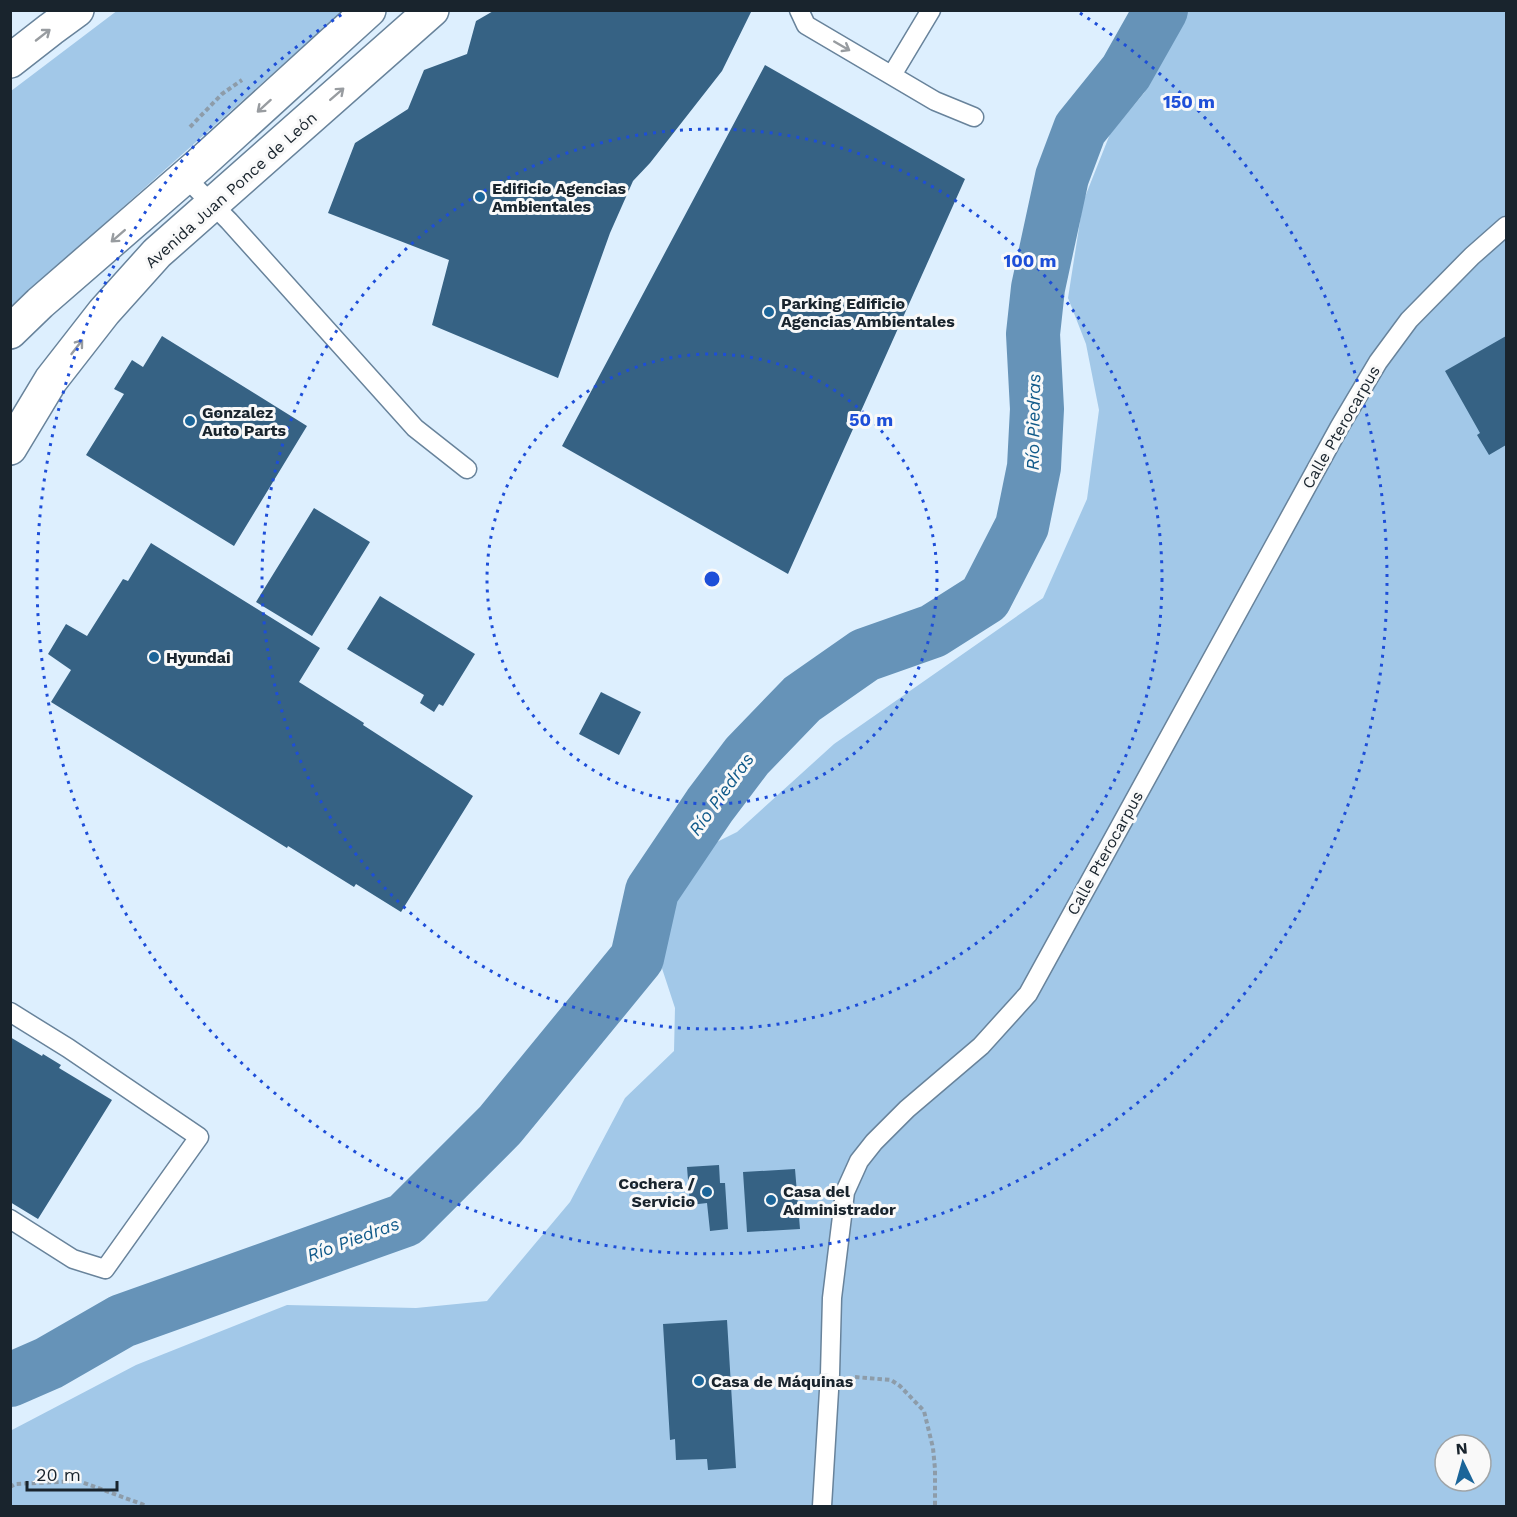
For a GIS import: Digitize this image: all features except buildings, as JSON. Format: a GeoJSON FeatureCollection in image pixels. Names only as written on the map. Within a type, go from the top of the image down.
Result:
{"type":"FeatureCollection","features":[{"type":"Feature","properties":{"kind":"main road"},"geometry":{"type":"LineString","coordinates":[[10,61],[77,10]]}},
{"type":"Feature","properties":{"kind":"main road"},"geometry":{"type":"LineString","coordinates":[[10,332],[369,10]]}},
{"type":"Feature","properties":{"kind":"main road","name":"Avenida Juan Ponce de León"},"geometry":{"type":"LineString","coordinates":[[10,448],[51,380],[104,312],[157,253],[432,10]]}},
{"type":"Feature","properties":{"kind":"main road"},"geometry":{"type":"LineString","coordinates":[[10,417],[51,380]]}},
{"type":"Feature","properties":{"kind":"lane"},"geometry":{"type":"LineString","coordinates":[[799,10],[806,25],[935,101],[974,117]]}},
{"type":"Feature","properties":{"kind":"lane"},"geometry":{"type":"LineString","coordinates":[[892,75],[931,10]]}},
{"type":"Feature","properties":{"kind":"lane"},"geometry":{"type":"LineString","coordinates":[[185,177],[213,204],[416,428],[467,469]]}},
{"type":"Feature","properties":{"kind":"lane","name":"Calle Pterocarpus"},"geometry":{"type":"LineString","coordinates":[[822,1506],[832,1298],[845,1192],[859,1161],[874,1142],[908,1109],[981,1046],[1028,994],[1334,436],[1378,362],[1409,320],[1472,256],[1506,226]]}},
{"type":"Feature","properties":{"kind":"lane"},"geometry":{"type":"LineString","coordinates":[[10,1012],[68,1048],[199,1137],[105,1269],[73,1259],[10,1220]]}},
{"type":"Feature","properties":{"kind":"path"},"geometry":{"type":"LineString","coordinates":[[830,1374],[891,1380],[924,1411],[933,1448],[935,1506]]}},
{"type":"Feature","properties":{"kind":"path"},"geometry":{"type":"LineString","coordinates":[[10,1487],[15,1484],[79,1481],[147,1506]]}},
{"type":"Feature","properties":{"kind":"shaded area"},"geometry":{"type":"Polygon","coordinates":[[[118,10],[343,11],[11,307],[11,91],[118,10]]]}},
{"type":"Feature","properties":{"kind":"shaded area"},"geometry":{"type":"Polygon","coordinates":[[[1187,11],[1506,11],[1506,1506],[11,1506],[10,1431],[136,1365],[287,1305],[416,1308],[487,1301],[570,1202],[625,1098],[674,1051],[675,1008],[634,883],[737,832],[834,744],[1043,598],[1087,499],[1099,410],[1086,344],[1068,298],[1083,202],[1110,134],[1144,93],[1187,11]]]}},
{"type":"Feature","properties":{"kind":"waterway","name":"Río Piedras"},"geometry":{"type":"LineString","coordinates":[[10,1380],[49,1363],[122,1321],[405,1220],[500,1125],[637,958],[652,891],[710,805],[747,756],[802,699],[865,655],[933,631],[985,598],[1022,526],[1034,467],[1037,409],[1033,334],[1038,288],[1062,177],[1080,129],[1126,72],[1161,10]]}},
{"type":"Feature","properties":{"kind":"place","name":"Edificio Agencias Ambientales"},"geometry":{"type":"Point","coordinates":[480,197]}},
{"type":"Feature","properties":{"kind":"place","name":"Parking Edificio Agencias Ambientales"},"geometry":{"type":"Point","coordinates":[769,312]}},
{"type":"Feature","properties":{"kind":"place","name":"Gonzalez Auto Parts"},"geometry":{"type":"Point","coordinates":[190,421]}},
{"type":"Feature","properties":{"kind":"place","name":"Hyundai"},"geometry":{"type":"Point","coordinates":[154,657]}},
{"type":"Feature","properties":{"kind":"place","name":"Cochera / Servicio"},"geometry":{"type":"Point","coordinates":[707,1192]}},
{"type":"Feature","properties":{"kind":"place","name":"Casa del Administrador"},"geometry":{"type":"Point","coordinates":[771,1200]}},
{"type":"Feature","properties":{"kind":"place","name":"Casa de Máquinas"},"geometry":{"type":"Point","coordinates":[699,1381]}}]}
